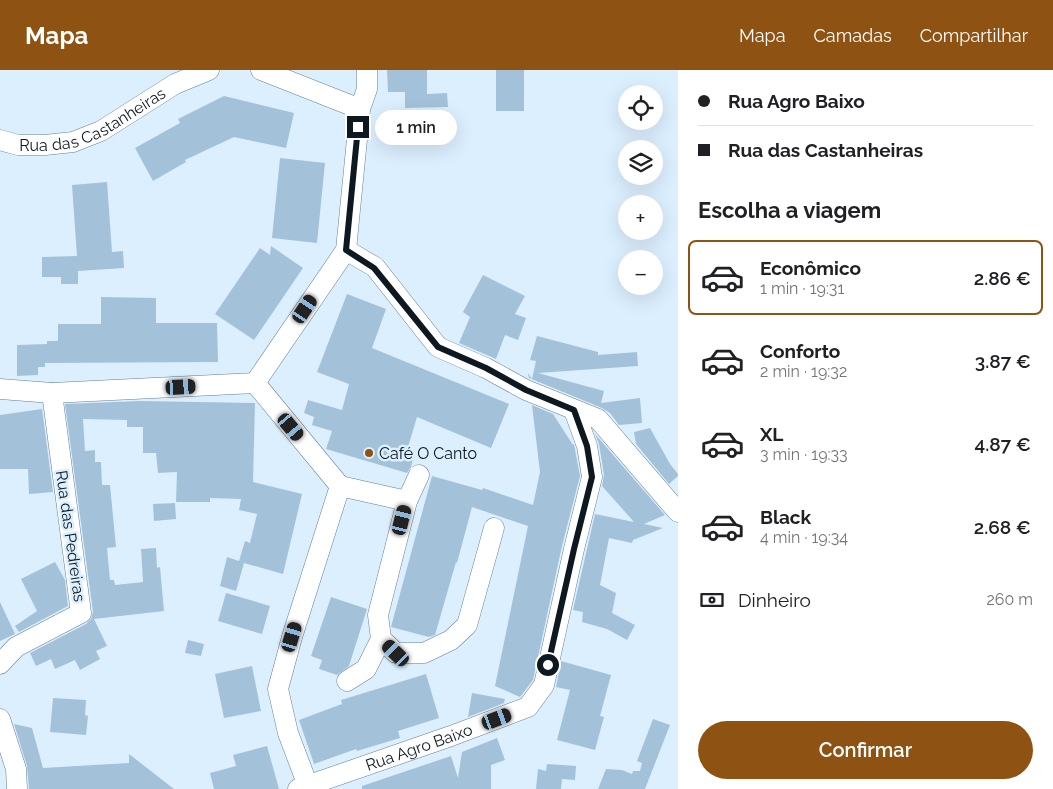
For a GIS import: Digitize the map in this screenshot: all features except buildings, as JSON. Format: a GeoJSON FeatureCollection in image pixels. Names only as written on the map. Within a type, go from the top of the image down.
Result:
{"type":"FeatureCollection","features":[{"type":"Feature","properties":{"kind":"street","name":"Rua das Castanheiras"},"geometry":{"type":"LineString","coordinates":[[0,140],[18,146],[73,142],[101,131],[175,84],[209,70]]}},
{"type":"Feature","properties":{"kind":"street"},"geometry":{"type":"LineString","coordinates":[[261,70],[360,109]]}},
{"type":"Feature","properties":{"kind":"street"},"geometry":{"type":"LineString","coordinates":[[255,383],[346,250],[360,109],[367,89],[367,70]]}},
{"type":"Feature","properties":{"kind":"street"},"geometry":{"type":"LineString","coordinates":[[346,250],[374,268],[438,347],[486,368],[526,390],[598,419],[678,512]]}},
{"type":"Feature","properties":{"kind":"street"},"geometry":{"type":"LineString","coordinates":[[0,389],[52,394],[255,383]]}},
{"type":"Feature","properties":{"kind":"street"},"geometry":{"type":"LineString","coordinates":[[255,383],[340,486],[406,501]]}},
{"type":"Feature","properties":{"kind":"street","name":"Rua das Pedreiras"},"geometry":{"type":"LineString","coordinates":[[0,664],[16,647],[81,612],[52,394]]}},
{"type":"Feature","properties":{"kind":"street","name":"Rua Agro Baixo"},"geometry":{"type":"LineString","coordinates":[[303,787],[528,708],[544,685],[592,477],[587,446],[574,410]]}},
{"type":"Feature","properties":{"kind":"street"},"geometry":{"type":"LineString","coordinates":[[347,681],[366,669],[381,639],[378,615],[406,501],[419,474]]}},
{"type":"Feature","properties":{"kind":"street"},"geometry":{"type":"LineString","coordinates":[[303,787],[278,689],[292,637],[340,486]]}},
{"type":"Feature","properties":{"kind":"street"},"geometry":{"type":"LineString","coordinates":[[381,639],[396,653],[424,653],[451,640],[467,625],[494,528]]}},
{"type":"Feature","properties":{"kind":"street"},"geometry":{"type":"LineString","coordinates":[[0,719],[16,770],[16,789]]}},
{"type":"Feature","properties":{"kind":"place","name":"Café O Canto"},"geometry":{"type":"Point","coordinates":[369,453]}},
{"type":"Feature","properties":{"kind":"route"},"geometry":{"type":"LineString","coordinates":[[358,127],[346,250],[374,268],[438,347],[486,368],[526,390],[574,410],[587,446],[592,477],[548,665]]}}]}
